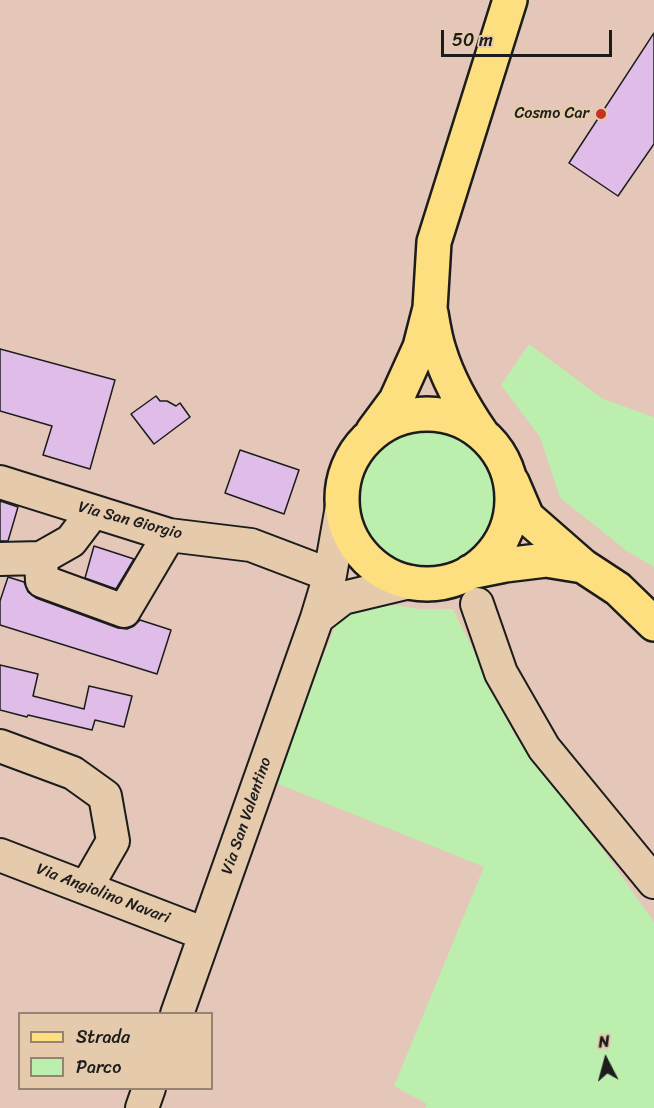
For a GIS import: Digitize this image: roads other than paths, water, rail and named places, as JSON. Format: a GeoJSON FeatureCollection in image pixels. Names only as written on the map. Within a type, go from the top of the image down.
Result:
{"type":"FeatureCollection","features":[{"type":"Feature","properties":{"kind":"main road"},"geometry":{"type":"LineString","coordinates":[[510,0],[434,242],[430,308],[420,347],[403,387],[389,412],[353,457],[344,481],[342,506],[348,533],[363,556],[384,572],[410,582],[431,584],[451,580],[470,572],[546,560],[582,566]]}},
{"type":"Feature","properties":{"kind":"main road"},"geometry":{"type":"LineString","coordinates":[[430,308],[438,349],[450,378],[463,406],[482,434],[499,453],[526,517],[582,566],[618,589],[654,624]]}},
{"type":"Feature","properties":{"kind":"main road"},"geometry":{"type":"LineString","coordinates":[[368,437],[389,423],[412,415],[429,414],[460,421],[482,434]]}},
{"type":"Feature","properties":{"kind":"main road"},"geometry":{"type":"LineString","coordinates":[[470,572],[491,555],[506,531],[512,504],[510,477]]}},
{"type":"Feature","properties":{"kind":"street","name":"Via San Giorgio"},"geometry":{"type":"LineString","coordinates":[[0,482],[169,535],[251,545],[330,575]]}},
{"type":"Feature","properties":{"kind":"street","name":"Via San Valentino"},"geometry":{"type":"LineString","coordinates":[[178,1012],[317,618],[330,575],[342,506]]}},
{"type":"Feature","properties":{"kind":"street"},"geometry":{"type":"LineString","coordinates":[[0,559],[41,558],[71,541],[93,512]]}},
{"type":"Feature","properties":{"kind":"street"},"geometry":{"type":"LineString","coordinates":[[41,558],[42,580],[124,611],[169,535]]}},
{"type":"Feature","properties":{"kind":"street"},"geometry":{"type":"LineString","coordinates":[[317,618],[343,598],[410,582]]}},
{"type":"Feature","properties":{"kind":"street"},"geometry":{"type":"LineString","coordinates":[[477,604],[501,674],[544,748],[654,882]]}},
{"type":"Feature","properties":{"kind":"street"},"geometry":{"type":"LineString","coordinates":[[0,746],[73,773],[105,796],[113,841],[86,888]]}},
{"type":"Feature","properties":{"kind":"street","name":"Via Angiolino Navari"},"geometry":{"type":"LineString","coordinates":[[0,855],[206,934]]}},
{"type":"Feature","properties":{"kind":"street"},"geometry":{"type":"LineString","coordinates":[[142,1108],[149,1090]]}},
{"type":"Feature","properties":{"kind":"place","name":"Cosmo Car"},"geometry":{"type":"Point","coordinates":[601,114]}}]}
